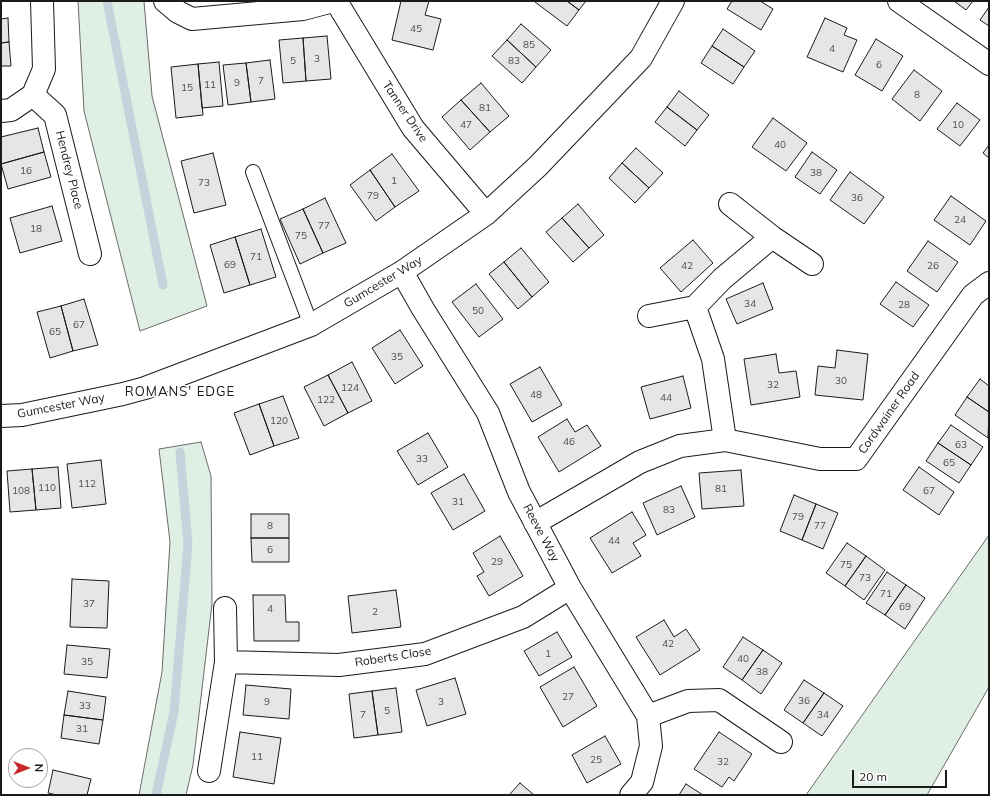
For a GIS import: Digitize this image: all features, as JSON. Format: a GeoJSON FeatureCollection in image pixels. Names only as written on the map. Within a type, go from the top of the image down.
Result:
{"type":"FeatureCollection","features":[{"type":"Feature","properties":{"kind":"street"},"geometry":{"type":"LineString","coordinates":[[1,111],[11,110],[33,95],[44,70],[42,1]]}},
{"type":"Feature","properties":{"kind":"street","name":"Tanner Drive"},"geometry":{"type":"LineString","coordinates":[[165,1],[178,12],[192,19],[303,9],[335,1],[413,128],[486,214]]}},
{"type":"Feature","properties":{"kind":"street","name":"Gumcester Way"},"geometry":{"type":"LineString","coordinates":[[1,416],[22,415],[116,396],[145,388],[311,325],[402,272],[486,214],[538,166],[641,58],[674,1]]}},
{"type":"Feature","properties":{"kind":"street"},"geometry":{"type":"LineString","coordinates":[[899,1],[989,64]]}},
{"type":"Feature","properties":{"kind":"street","name":"Hendrey Place"},"geometry":{"type":"LineString","coordinates":[[33,95],[55,115],[90,254]]}},
{"type":"Feature","properties":{"kind":"street"},"geometry":{"type":"LineString","coordinates":[[730,204],[812,264]]}},
{"type":"Feature","properties":{"kind":"street"},"geometry":{"type":"LineString","coordinates":[[649,316],[695,306],[722,279],[772,236]]}},
{"type":"Feature","properties":{"kind":"street","name":"Reeve Way"},"geometry":{"type":"LineString","coordinates":[[402,272],[423,309],[488,413],[519,492],[535,523],[570,588],[648,716],[651,746],[642,782],[631,795]]}},
{"type":"Feature","properties":{"kind":"street","name":"Cordwainer Road"},"geometry":{"type":"LineString","coordinates":[[535,523],[640,462],[680,446],[725,440],[820,459],[856,459],[973,295],[989,283]]}},
{"type":"Feature","properties":{"kind":"street"},"geometry":{"type":"LineString","coordinates":[[695,306],[713,359],[725,440]]}},
{"type":"Feature","properties":{"kind":"street","name":"Roberts Close"},"geometry":{"type":"LineString","coordinates":[[226,662],[339,665],[425,654],[523,617],[570,588]]}},
{"type":"Feature","properties":{"kind":"street"},"geometry":{"type":"LineString","coordinates":[[209,771],[226,662],[225,608]]}},
{"type":"Feature","properties":{"kind":"street"},"geometry":{"type":"LineString","coordinates":[[648,716],[688,701],[719,700],[781,742]]}},
{"type":"Feature","properties":{"kind":"lane"},"geometry":{"type":"LineString","coordinates":[[253,172],[311,325]]}},
{"type":"Feature","properties":{"kind":"green space"},"geometry":{"type":"Polygon","coordinates":[[[78,1],[144,1],[152,96],[207,306],[140,331],[84,111],[78,1]]]}},
{"type":"Feature","properties":{"kind":"green space"},"geometry":{"type":"Polygon","coordinates":[[[201,442],[211,476],[212,604],[193,765],[186,795],[139,795],[162,672],[170,542],[159,449],[201,442]]]}},
{"type":"Feature","properties":{"kind":"green space"},"geometry":{"type":"Polygon","coordinates":[[[989,535],[989,687],[927,795],[806,795],[989,535]]]}},
{"type":"Feature","properties":{"kind":"building"},"geometry":{"type":"Polygon","coordinates":[[[401,1],[429,1],[425,15],[441,19],[433,50],[392,40],[401,1]]]}},
{"type":"Feature","properties":{"kind":"building"},"geometry":{"type":"Polygon","coordinates":[[[567,1],[579,10],[567,26],[535,2],[567,1]]]}},
{"type":"Feature","properties":{"kind":"building"},"geometry":{"type":"Polygon","coordinates":[[[567,1],[586,1],[579,10],[567,1]]]}},
{"type":"Feature","properties":{"kind":"building"},"geometry":{"type":"Polygon","coordinates":[[[732,1],[760,1],[773,9],[761,30],[727,9],[732,1]]]}},
{"type":"Feature","properties":{"kind":"building"},"geometry":{"type":"Polygon","coordinates":[[[954,1],[973,1],[966,10],[954,1]]]}},
{"type":"Feature","properties":{"kind":"building"},"geometry":{"type":"Polygon","coordinates":[[[989,7],[989,26],[980,20],[989,7]]]}},
{"type":"Feature","properties":{"kind":"building"},"geometry":{"type":"Polygon","coordinates":[[[8,18],[9,42],[1,43],[1,19],[8,18]]]}},
{"type":"Feature","properties":{"kind":"building"},"geometry":{"type":"Polygon","coordinates":[[[825,18],[847,28],[844,35],[857,40],[843,72],[807,57],[825,18]]]}},
{"type":"Feature","properties":{"kind":"building"},"geometry":{"type":"Polygon","coordinates":[[[521,24],[551,50],[536,67],[507,40],[521,24]]]}},
{"type":"Feature","properties":{"kind":"building"},"geometry":{"type":"Polygon","coordinates":[[[723,29],[755,51],[744,67],[712,46],[723,29]]]}},
{"type":"Feature","properties":{"kind":"building"},"geometry":{"type":"Polygon","coordinates":[[[327,36],[331,79],[306,81],[303,38],[327,36]]]}},
{"type":"Feature","properties":{"kind":"building"},"geometry":{"type":"Polygon","coordinates":[[[303,38],[306,81],[283,83],[279,40],[303,38]]]}},
{"type":"Feature","properties":{"kind":"building"},"geometry":{"type":"Polygon","coordinates":[[[876,39],[903,56],[882,91],[855,75],[876,39]]]}},
{"type":"Feature","properties":{"kind":"building"},"geometry":{"type":"Polygon","coordinates":[[[507,40],[536,67],[522,83],[492,56],[507,40]]]}},
{"type":"Feature","properties":{"kind":"building"},"geometry":{"type":"Polygon","coordinates":[[[9,42],[11,66],[1,66],[1,43],[9,42]]]}},
{"type":"Feature","properties":{"kind":"building"},"geometry":{"type":"Polygon","coordinates":[[[712,46],[744,67],[733,84],[701,63],[712,46]]]}},
{"type":"Feature","properties":{"kind":"building"},"geometry":{"type":"Polygon","coordinates":[[[270,60],[275,99],[251,102],[246,63],[270,60]]]}},
{"type":"Feature","properties":{"kind":"building"},"geometry":{"type":"Polygon","coordinates":[[[219,62],[223,106],[202,108],[198,64],[219,62]]]}},
{"type":"Feature","properties":{"kind":"building"},"geometry":{"type":"Polygon","coordinates":[[[246,63],[251,102],[228,105],[223,65],[246,63]]]}},
{"type":"Feature","properties":{"kind":"building"},"geometry":{"type":"Polygon","coordinates":[[[198,64],[203,115],[176,118],[171,67],[198,64]]]}},
{"type":"Feature","properties":{"kind":"building"},"geometry":{"type":"Polygon","coordinates":[[[914,70],[942,91],[920,121],[892,99],[914,70]]]}},
{"type":"Feature","properties":{"kind":"building"},"geometry":{"type":"Polygon","coordinates":[[[481,83],[509,116],[490,132],[461,100],[481,83]]]}},
{"type":"Feature","properties":{"kind":"building"},"geometry":{"type":"Polygon","coordinates":[[[679,91],[709,115],[697,130],[667,107],[679,91]]]}},
{"type":"Feature","properties":{"kind":"building"},"geometry":{"type":"Polygon","coordinates":[[[461,100],[490,132],[470,150],[442,117],[461,100]]]}},
{"type":"Feature","properties":{"kind":"building"},"geometry":{"type":"Polygon","coordinates":[[[957,103],[980,120],[960,146],[937,129],[957,103]]]}},
{"type":"Feature","properties":{"kind":"building"},"geometry":{"type":"Polygon","coordinates":[[[667,107],[697,130],[685,146],[655,122],[667,107]]]}},
{"type":"Feature","properties":{"kind":"building"},"geometry":{"type":"Polygon","coordinates":[[[773,118],[807,143],[786,171],[752,147],[773,118]]]}},
{"type":"Feature","properties":{"kind":"building"},"geometry":{"type":"Polygon","coordinates":[[[38,128],[44,152],[1,164],[1,137],[38,128]]]}},
{"type":"Feature","properties":{"kind":"building"},"geometry":{"type":"Polygon","coordinates":[[[989,145],[989,158],[983,153],[989,145]]]}},
{"type":"Feature","properties":{"kind":"building"},"geometry":{"type":"Polygon","coordinates":[[[636,148],[663,173],[649,188],[622,163],[636,148]]]}},
{"type":"Feature","properties":{"kind":"building"},"geometry":{"type":"Polygon","coordinates":[[[44,152],[51,177],[8,189],[1,164],[44,152]]]}},
{"type":"Feature","properties":{"kind":"building"},"geometry":{"type":"Polygon","coordinates":[[[812,152],[837,170],[820,194],[795,177],[812,152]]]}},
{"type":"Feature","properties":{"kind":"building"},"geometry":{"type":"Polygon","coordinates":[[[213,153],[226,205],[194,213],[181,161],[213,153]]]}},
{"type":"Feature","properties":{"kind":"building"},"geometry":{"type":"Polygon","coordinates":[[[392,154],[419,191],[395,207],[370,170],[392,154]]]}},
{"type":"Feature","properties":{"kind":"building"},"geometry":{"type":"Polygon","coordinates":[[[622,163],[649,188],[635,203],[609,178],[622,163]]]}},
{"type":"Feature","properties":{"kind":"building"},"geometry":{"type":"Polygon","coordinates":[[[370,170],[395,207],[376,221],[350,185],[370,170]]]}},
{"type":"Feature","properties":{"kind":"building"},"geometry":{"type":"Polygon","coordinates":[[[850,172],[884,197],[864,224],[830,200],[850,172]]]}},
{"type":"Feature","properties":{"kind":"building"},"geometry":{"type":"Polygon","coordinates":[[[951,196],[986,221],[970,245],[934,220],[951,196]]]}},
{"type":"Feature","properties":{"kind":"building"},"geometry":{"type":"Polygon","coordinates":[[[325,198],[346,243],[323,253],[303,209],[325,198]]]}},
{"type":"Feature","properties":{"kind":"building"},"geometry":{"type":"Polygon","coordinates":[[[578,204],[604,235],[589,248],[562,218],[578,204]]]}},
{"type":"Feature","properties":{"kind":"building"},"geometry":{"type":"Polygon","coordinates":[[[52,206],[62,241],[20,253],[10,218],[52,206]]]}},
{"type":"Feature","properties":{"kind":"building"},"geometry":{"type":"Polygon","coordinates":[[[303,209],[323,253],[300,264],[280,219],[303,209]]]}},
{"type":"Feature","properties":{"kind":"building"},"geometry":{"type":"Polygon","coordinates":[[[562,218],[589,248],[573,262],[546,232],[562,218]]]}},
{"type":"Feature","properties":{"kind":"building"},"geometry":{"type":"Polygon","coordinates":[[[261,229],[276,277],[250,285],[235,237],[261,229]]]}},
{"type":"Feature","properties":{"kind":"building"},"geometry":{"type":"Polygon","coordinates":[[[235,237],[250,285],[224,293],[210,245],[235,237]]]}},
{"type":"Feature","properties":{"kind":"building"},"geometry":{"type":"Polygon","coordinates":[[[693,240],[713,263],[681,292],[660,268],[693,240]]]}},
{"type":"Feature","properties":{"kind":"building"},"geometry":{"type":"Polygon","coordinates":[[[928,241],[958,262],[937,292],[907,271],[928,241]]]}},
{"type":"Feature","properties":{"kind":"building"},"geometry":{"type":"Polygon","coordinates":[[[521,248],[549,282],[532,297],[504,262],[521,248]]]}},
{"type":"Feature","properties":{"kind":"building"},"geometry":{"type":"Polygon","coordinates":[[[504,262],[532,297],[518,309],[489,274],[504,262]]]}},
{"type":"Feature","properties":{"kind":"building"},"geometry":{"type":"Polygon","coordinates":[[[896,282],[929,305],[913,327],[880,304],[896,282]]]}},
{"type":"Feature","properties":{"kind":"building"},"geometry":{"type":"Polygon","coordinates":[[[763,283],[773,309],[737,324],[726,299],[763,283]]]}},
{"type":"Feature","properties":{"kind":"building"},"geometry":{"type":"Polygon","coordinates":[[[476,284],[503,319],[479,337],[452,302],[476,284]]]}},
{"type":"Feature","properties":{"kind":"building"},"geometry":{"type":"Polygon","coordinates":[[[84,299],[98,345],[73,351],[61,306],[84,299]]]}},
{"type":"Feature","properties":{"kind":"building"},"geometry":{"type":"Polygon","coordinates":[[[61,306],[73,351],[50,358],[37,312],[61,306]]]}},
{"type":"Feature","properties":{"kind":"building"},"geometry":{"type":"Polygon","coordinates":[[[400,330],[423,366],[395,384],[372,348],[400,330]]]}},
{"type":"Feature","properties":{"kind":"building"},"geometry":{"type":"Polygon","coordinates":[[[837,350],[868,354],[863,400],[815,395],[818,366],[835,368],[837,350]]]}},
{"type":"Feature","properties":{"kind":"building"},"geometry":{"type":"Polygon","coordinates":[[[776,354],[779,373],[796,371],[800,397],[751,405],[744,359],[776,354]]]}},
{"type":"Feature","properties":{"kind":"building"},"geometry":{"type":"Polygon","coordinates":[[[352,362],[372,401],[348,413],[328,375],[352,362]]]}},
{"type":"Feature","properties":{"kind":"building"},"geometry":{"type":"Polygon","coordinates":[[[540,367],[562,405],[532,422],[510,384],[540,367]]]}},
{"type":"Feature","properties":{"kind":"building"},"geometry":{"type":"Polygon","coordinates":[[[328,375],[348,413],[324,426],[304,387],[328,375]]]}},
{"type":"Feature","properties":{"kind":"building"},"geometry":{"type":"Polygon","coordinates":[[[683,376],[691,408],[650,419],[641,387],[683,376]]]}},
{"type":"Feature","properties":{"kind":"building"},"geometry":{"type":"Polygon","coordinates":[[[980,379],[989,386],[989,412],[967,397],[980,379]]]}},
{"type":"Feature","properties":{"kind":"building"},"geometry":{"type":"Polygon","coordinates":[[[283,396],[299,438],[274,446],[259,404],[283,396]]]}},
{"type":"Feature","properties":{"kind":"building"},"geometry":{"type":"Polygon","coordinates":[[[967,397],[989,412],[988,438],[955,415],[967,397]]]}},
{"type":"Feature","properties":{"kind":"building"},"geometry":{"type":"Polygon","coordinates":[[[259,404],[274,446],[250,455],[234,413],[259,404]]]}},
{"type":"Feature","properties":{"kind":"building"},"geometry":{"type":"Polygon","coordinates":[[[567,419],[575,432],[587,425],[601,446],[559,472],[538,437],[567,419]]]}},
{"type":"Feature","properties":{"kind":"building"},"geometry":{"type":"Polygon","coordinates":[[[951,425],[983,447],[971,465],[938,443],[951,425]]]}},
{"type":"Feature","properties":{"kind":"building"},"geometry":{"type":"Polygon","coordinates":[[[428,433],[448,467],[418,485],[397,451],[428,433]]]}},
{"type":"Feature","properties":{"kind":"building"},"geometry":{"type":"Polygon","coordinates":[[[938,443],[971,465],[959,483],[926,461],[938,443]]]}},
{"type":"Feature","properties":{"kind":"building"},"geometry":{"type":"Polygon","coordinates":[[[101,460],[106,504],[72,508],[67,464],[101,460]]]}},
{"type":"Feature","properties":{"kind":"building"},"geometry":{"type":"Polygon","coordinates":[[[58,467],[61,508],[36,510],[32,469],[58,467]]]}},
{"type":"Feature","properties":{"kind":"building"},"geometry":{"type":"Polygon","coordinates":[[[919,467],[954,492],[939,515],[903,490],[919,467]]]}},
{"type":"Feature","properties":{"kind":"building"},"geometry":{"type":"Polygon","coordinates":[[[32,469],[36,510],[10,512],[7,471],[32,469]]]}},
{"type":"Feature","properties":{"kind":"building"},"geometry":{"type":"Polygon","coordinates":[[[741,470],[744,506],[702,509],[699,473],[741,470]]]}},
{"type":"Feature","properties":{"kind":"building"},"geometry":{"type":"Polygon","coordinates":[[[464,474],[485,511],[453,530],[431,493],[464,474]]]}},
{"type":"Feature","properties":{"kind":"building"},"geometry":{"type":"Polygon","coordinates":[[[681,486],[695,517],[657,535],[643,503],[681,486]]]}},
{"type":"Feature","properties":{"kind":"building"},"geometry":{"type":"Polygon","coordinates":[[[794,495],[816,504],[802,540],[780,531],[794,495]]]}},
{"type":"Feature","properties":{"kind":"building"},"geometry":{"type":"Polygon","coordinates":[[[816,504],[838,513],[823,549],[802,540],[816,504]]]}},
{"type":"Feature","properties":{"kind":"building"},"geometry":{"type":"Polygon","coordinates":[[[632,512],[646,535],[633,543],[641,556],[612,573],[590,538],[632,512]]]}},
{"type":"Feature","properties":{"kind":"building"},"geometry":{"type":"Polygon","coordinates":[[[251,514],[289,514],[289,538],[251,538],[251,514]]]}},
{"type":"Feature","properties":{"kind":"building"},"geometry":{"type":"Polygon","coordinates":[[[500,536],[523,576],[489,596],[477,576],[484,572],[473,553],[500,536]]]}},
{"type":"Feature","properties":{"kind":"building"},"geometry":{"type":"Polygon","coordinates":[[[251,538],[289,538],[289,562],[252,562],[251,538]]]}},
{"type":"Feature","properties":{"kind":"building"},"geometry":{"type":"Polygon","coordinates":[[[847,543],[866,556],[845,586],[826,573],[847,543]]]}},
{"type":"Feature","properties":{"kind":"building"},"geometry":{"type":"Polygon","coordinates":[[[866,556],[885,570],[864,600],[845,586],[866,556]]]}},
{"type":"Feature","properties":{"kind":"building"},"geometry":{"type":"Polygon","coordinates":[[[887,572],[906,585],[885,615],[866,603],[887,572]]]}},
{"type":"Feature","properties":{"kind":"building"},"geometry":{"type":"Polygon","coordinates":[[[72,579],[109,581],[107,628],[70,627],[72,579]]]}},
{"type":"Feature","properties":{"kind":"building"},"geometry":{"type":"Polygon","coordinates":[[[906,585],[925,598],[905,629],[885,615],[906,585]]]}},
{"type":"Feature","properties":{"kind":"building"},"geometry":{"type":"Polygon","coordinates":[[[396,590],[401,627],[352,633],[348,596],[396,590]]]}},
{"type":"Feature","properties":{"kind":"building"},"geometry":{"type":"Polygon","coordinates":[[[253,595],[285,595],[286,622],[299,622],[299,641],[254,641],[253,595]]]}},
{"type":"Feature","properties":{"kind":"building"},"geometry":{"type":"Polygon","coordinates":[[[664,620],[674,637],[686,629],[700,650],[660,675],[636,637],[664,620]]]}},
{"type":"Feature","properties":{"kind":"building"},"geometry":{"type":"Polygon","coordinates":[[[557,632],[572,657],[539,676],[524,651],[557,632]]]}},
{"type":"Feature","properties":{"kind":"building"},"geometry":{"type":"Polygon","coordinates":[[[743,637],[763,650],[742,680],[723,667],[743,637]]]}},
{"type":"Feature","properties":{"kind":"building"},"geometry":{"type":"Polygon","coordinates":[[[67,645],[110,649],[107,678],[64,674],[67,645]]]}},
{"type":"Feature","properties":{"kind":"building"},"geometry":{"type":"Polygon","coordinates":[[[763,650],[782,663],[761,694],[742,680],[763,650]]]}},
{"type":"Feature","properties":{"kind":"building"},"geometry":{"type":"Polygon","coordinates":[[[574,667],[597,706],[563,727],[540,687],[574,667]]]}},
{"type":"Feature","properties":{"kind":"building"},"geometry":{"type":"Polygon","coordinates":[[[455,678],[466,714],[427,726],[416,690],[455,678]]]}},
{"type":"Feature","properties":{"kind":"building"},"geometry":{"type":"Polygon","coordinates":[[[804,680],[824,693],[803,723],[784,710],[804,680]]]}},
{"type":"Feature","properties":{"kind":"building"},"geometry":{"type":"Polygon","coordinates":[[[246,685],[291,689],[289,719],[243,715],[246,685]]]}},
{"type":"Feature","properties":{"kind":"building"},"geometry":{"type":"Polygon","coordinates":[[[396,688],[402,732],[378,735],[372,691],[396,688]]]}},
{"type":"Feature","properties":{"kind":"building"},"geometry":{"type":"Polygon","coordinates":[[[68,691],[106,697],[103,720],[64,715],[68,691]]]}},
{"type":"Feature","properties":{"kind":"building"},"geometry":{"type":"Polygon","coordinates":[[[372,691],[378,735],[354,738],[349,694],[372,691]]]}},
{"type":"Feature","properties":{"kind":"building"},"geometry":{"type":"Polygon","coordinates":[[[824,693],[843,706],[822,736],[803,723],[824,693]]]}},
{"type":"Feature","properties":{"kind":"building"},"geometry":{"type":"Polygon","coordinates":[[[64,715],[103,720],[99,744],[61,738],[64,715]]]}},
{"type":"Feature","properties":{"kind":"building"},"geometry":{"type":"Polygon","coordinates":[[[240,732],[281,738],[274,784],[233,777],[240,732]]]}},
{"type":"Feature","properties":{"kind":"building"},"geometry":{"type":"Polygon","coordinates":[[[719,732],[752,754],[734,781],[729,777],[722,787],[694,769],[719,732]]]}},
{"type":"Feature","properties":{"kind":"building"},"geometry":{"type":"Polygon","coordinates":[[[605,736],[621,764],[587,783],[572,755],[605,736]]]}},
{"type":"Feature","properties":{"kind":"building"},"geometry":{"type":"Polygon","coordinates":[[[53,770],[91,779],[87,795],[57,795],[48,793],[53,770]]]}},
{"type":"Feature","properties":{"kind":"building"},"geometry":{"type":"Polygon","coordinates":[[[520,783],[534,795],[509,795],[520,783]]]}},
{"type":"Feature","properties":{"kind":"building"},"geometry":{"type":"Polygon","coordinates":[[[686,784],[703,795],[679,795],[686,784]]]}},
{"type":"Feature","properties":{"kind":"waterway"},"geometry":{"type":"LineString","coordinates":[[107,1],[163,285]]}},
{"type":"Feature","properties":{"kind":"waterway"},"geometry":{"type":"LineString","coordinates":[[156,795],[174,712],[188,544],[180,452]]}},
{"type":"Feature","properties":{"kind":"district","name":"ROMANS' EDGE"},"geometry":{"type":"Point","coordinates":[180,392]}}]}
